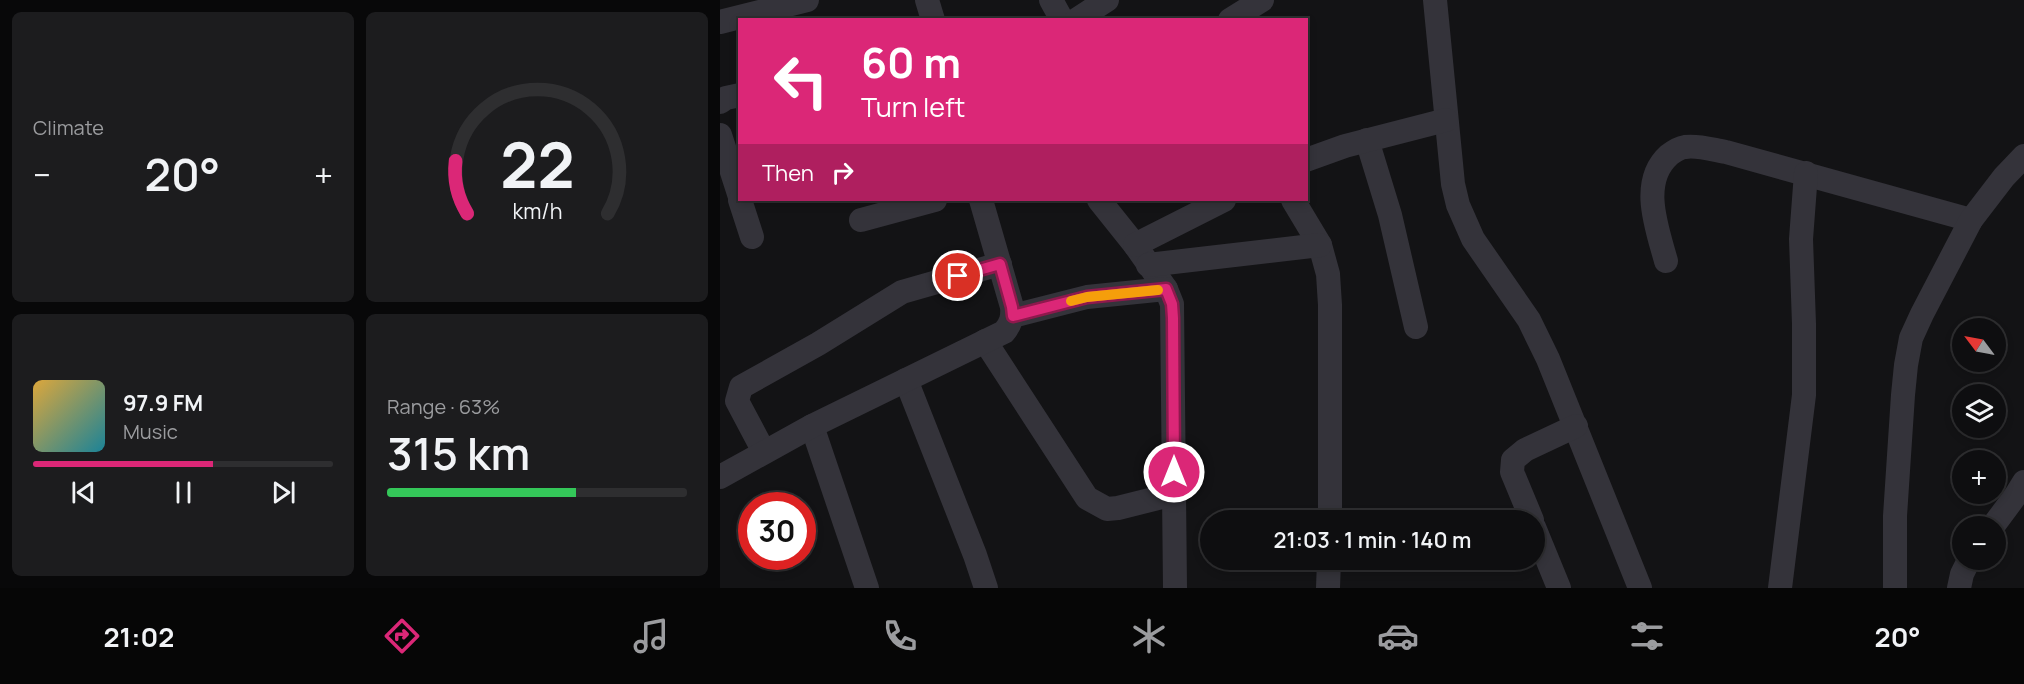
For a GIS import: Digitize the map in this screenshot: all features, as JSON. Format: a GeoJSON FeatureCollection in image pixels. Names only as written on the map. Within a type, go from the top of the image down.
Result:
{"type":"FeatureCollection","features":[{"type":"Feature","properties":{"kind":"street"},"geometry":{"type":"LineString","coordinates":[[720,22],[807,0]]}},
{"type":"Feature","properties":{"kind":"street"},"geometry":{"type":"LineString","coordinates":[[927,0],[932,18]]}},
{"type":"Feature","properties":{"kind":"street"},"geometry":{"type":"LineString","coordinates":[[1051,0],[1061,18]]}},
{"type":"Feature","properties":{"kind":"street"},"geometry":{"type":"LineString","coordinates":[[1079,18],[1107,0]]}},
{"type":"Feature","properties":{"kind":"street"},"geometry":{"type":"LineString","coordinates":[[1233,18],[1262,0]]}},
{"type":"Feature","properties":{"kind":"street"},"geometry":{"type":"LineString","coordinates":[[1435,0],[1453,184],[1465,223],[1473,239],[1529,320],[1548,359],[1640,588]]}},
{"type":"Feature","properties":{"kind":"street"},"geometry":{"type":"LineString","coordinates":[[720,102],[738,95]]}},
{"type":"Feature","properties":{"kind":"street"},"geometry":{"type":"LineString","coordinates":[[1308,159],[1366,140],[1446,120]]}},
{"type":"Feature","properties":{"kind":"street"},"geometry":{"type":"LineString","coordinates":[[720,135],[738,192]]}},
{"type":"Feature","properties":{"kind":"street"},"geometry":{"type":"LineString","coordinates":[[1366,140],[1390,215],[1416,327]]}},
{"type":"Feature","properties":{"kind":"street"},"geometry":{"type":"LineString","coordinates":[[1666,261],[1655,220],[1653,198],[1655,171],[1672,152],[1683,147],[1698,146],[1806,173],[1971,220]]}},
{"type":"Feature","properties":{"kind":"street"},"geometry":{"type":"LineString","coordinates":[[1895,588],[1895,516],[1905,365],[1911,338],[1971,220],[2014,175],[2024,156]]}},
{"type":"Feature","properties":{"kind":"street"},"geometry":{"type":"LineString","coordinates":[[1780,588],[1804,395],[1801,239],[1806,173]]}},
{"type":"Feature","properties":{"kind":"street"},"geometry":{"type":"LineString","coordinates":[[741,201],[752,237]]}},
{"type":"Feature","properties":{"kind":"street"},"geometry":{"type":"LineString","coordinates":[[861,220],[931,201]]}},
{"type":"Feature","properties":{"kind":"street"},"geometry":{"type":"LineString","coordinates":[[720,477],[812,426],[1004,332],[1013,316],[1012,307],[981,201]]}},
{"type":"Feature","properties":{"kind":"street"},"geometry":{"type":"LineString","coordinates":[[1100,201],[1135,244],[1166,289],[1172,304],[1175,588]]}},
{"type":"Feature","properties":{"kind":"street"},"geometry":{"type":"LineString","coordinates":[[1135,244],[1222,201]]}},
{"type":"Feature","properties":{"kind":"street"},"geometry":{"type":"LineString","coordinates":[[1294,201],[1320,245],[1328,274],[1330,510]]}},
{"type":"Feature","properties":{"kind":"street"},"geometry":{"type":"LineString","coordinates":[[1148,265],[1320,245]]}},
{"type":"Feature","properties":{"kind":"street"},"geometry":{"type":"LineString","coordinates":[[764,453],[736,401],[741,387],[818,344],[902,292],[1000,264]]}},
{"type":"Feature","properties":{"kind":"street"},"geometry":{"type":"LineString","coordinates":[[1013,316],[1087,297],[1166,289]]}},
{"type":"Feature","properties":{"kind":"street"},"geometry":{"type":"LineString","coordinates":[[985,341],[1087,498],[1107,509],[1174,494]]}},
{"type":"Feature","properties":{"kind":"street"},"geometry":{"type":"LineString","coordinates":[[906,380],[986,588]]}},
{"type":"Feature","properties":{"kind":"street"},"geometry":{"type":"LineString","coordinates":[[812,426],[867,588]]}},
{"type":"Feature","properties":{"kind":"street"},"geometry":{"type":"LineString","coordinates":[[1528,510],[1512,472],[1513,460],[1525,450],[1576,426]]}},
{"type":"Feature","properties":{"kind":"street"},"geometry":{"type":"LineString","coordinates":[[2000,516],[2024,482]]}},
{"type":"Feature","properties":{"kind":"street"},"geometry":{"type":"LineString","coordinates":[[1545,555],[1558,588]]}},
{"type":"Feature","properties":{"kind":"street"},"geometry":{"type":"LineString","coordinates":[[1328,588],[1329,570]]}},
{"type":"Feature","properties":{"kind":"street"},"geometry":{"type":"LineString","coordinates":[[1959,588],[1964,570]]}},
{"type":"Feature","properties":{"kind":"slow traffic"},"geometry":{"type":"LineString","coordinates":[[1071,301],[1087,297],[1158,290]]}},
{"type":"Feature","properties":{"kind":"route"},"geometry":{"type":"LineString","coordinates":[[958,276],[1000,264],[1013,316],[1087,297],[1166,289],[1172,304],[1173,318],[1174,472]]}}]}
